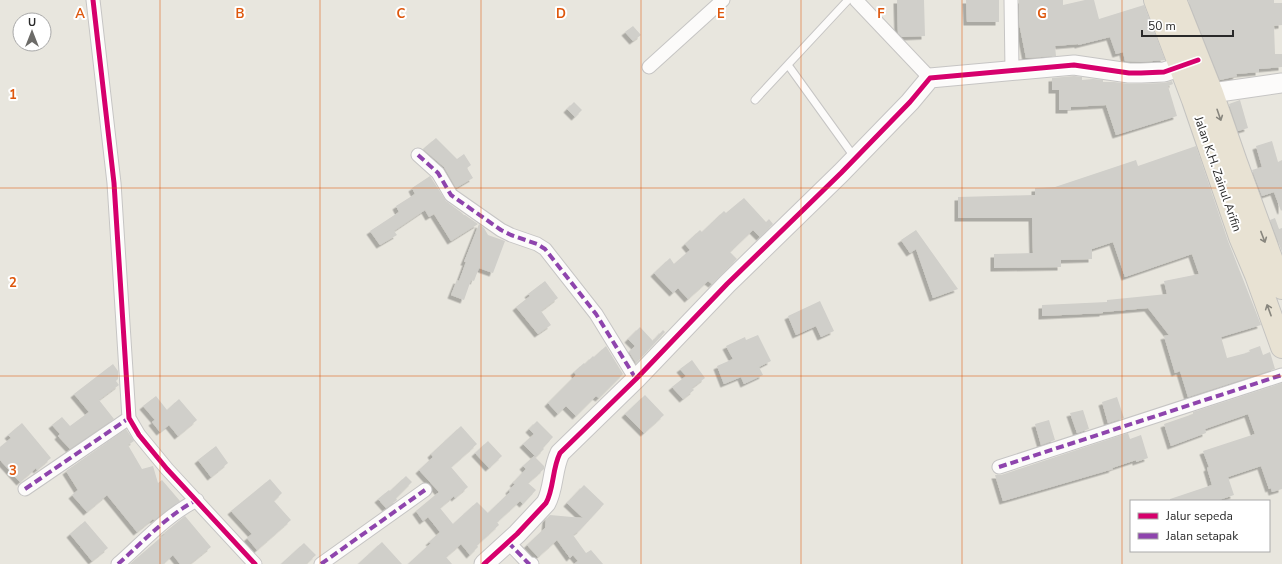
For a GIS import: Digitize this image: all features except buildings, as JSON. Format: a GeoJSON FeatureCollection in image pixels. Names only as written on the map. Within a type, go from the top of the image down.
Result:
{"type":"FeatureCollection","features":[{"type":"Feature","properties":{"kind":"highway","name":"Jalan K.H. Zainul Arifin"},"geometry":{"type":"LineString","coordinates":[[1155,0],[1189,64],[1202,96],[1236,162],[1282,288]]}},
{"type":"Feature","properties":{"kind":"highway","name":"Jalan K.H. Zainul Arifin"},"geometry":{"type":"LineString","coordinates":[[1175,0],[1189,64]]}},
{"type":"Feature","properties":{"kind":"highway","name":"Jalan K.H. Zainul Arifin"},"geometry":{"type":"LineString","coordinates":[[1202,96],[1240,237],[1256,275],[1282,347]]}},
{"type":"Feature","properties":{"kind":"street"},"geometry":{"type":"LineString","coordinates":[[93,0],[114,183],[129,418],[144,441],[184,488],[197,500],[255,564]]}},
{"type":"Feature","properties":{"kind":"street"},"geometry":{"type":"LineString","coordinates":[[649,67],[723,0]]}},
{"type":"Feature","properties":{"kind":"street"},"geometry":{"type":"LineString","coordinates":[[856,0],[930,78]]}},
{"type":"Feature","properties":{"kind":"street"},"geometry":{"type":"LineString","coordinates":[[1011,0],[1012,70]]}},
{"type":"Feature","properties":{"kind":"street"},"geometry":{"type":"LineString","coordinates":[[484,564],[546,503],[549,498],[556,463],[560,453],[636,379],[727,284],[855,158],[910,102],[930,78],[1074,65],[1129,73],[1164,72],[1189,64]]}},
{"type":"Feature","properties":{"kind":"street"},"geometry":{"type":"LineString","coordinates":[[1202,96],[1282,83]]}},
{"type":"Feature","properties":{"kind":"street"},"geometry":{"type":"LineString","coordinates":[[418,155],[438,173],[451,195],[501,230],[537,244],[545,249],[596,314],[636,379]]}},
{"type":"Feature","properties":{"kind":"street"},"geometry":{"type":"LineString","coordinates":[[999,467],[1282,375]]}},
{"type":"Feature","properties":{"kind":"street"},"geometry":{"type":"LineString","coordinates":[[25,490],[129,418]]}},
{"type":"Feature","properties":{"kind":"street"},"geometry":{"type":"LineString","coordinates":[[321,564],[425,490]]}},
{"type":"Feature","properties":{"kind":"street"},"geometry":{"type":"LineString","coordinates":[[118,564],[156,529],[186,505],[197,500]]}},
{"type":"Feature","properties":{"kind":"street"},"geometry":{"type":"LineString","coordinates":[[508,542],[529,564],[532,564]]}},
{"type":"Feature","properties":{"kind":"lane"},"geometry":{"type":"LineString","coordinates":[[755,100],[848,0]]}},
{"type":"Feature","properties":{"kind":"lane"},"geometry":{"type":"LineString","coordinates":[[788,65],[855,158]]}},
{"type":"Feature","properties":{"kind":"marked path"},"geometry":{"type":"LineString","coordinates":[[418,155],[438,173],[451,195],[501,230],[537,244],[545,249],[596,314],[636,379]]}},
{"type":"Feature","properties":{"kind":"marked path"},"geometry":{"type":"LineString","coordinates":[[999,467],[1282,375]]}},
{"type":"Feature","properties":{"kind":"marked path"},"geometry":{"type":"LineString","coordinates":[[25,489],[129,418]]}},
{"type":"Feature","properties":{"kind":"marked path"},"geometry":{"type":"LineString","coordinates":[[321,564],[425,490]]}},
{"type":"Feature","properties":{"kind":"marked path"},"geometry":{"type":"LineString","coordinates":[[118,564],[165,521],[197,500]]}},
{"type":"Feature","properties":{"kind":"marked path"},"geometry":{"type":"LineString","coordinates":[[508,542],[529,564],[532,564]]}},
{"type":"Feature","properties":{"kind":"cycle path"},"geometry":{"type":"LineString","coordinates":[[93,0],[114,183],[129,418],[139,435],[167,469],[255,564]]}},
{"type":"Feature","properties":{"kind":"cycle path"},"geometry":{"type":"LineString","coordinates":[[484,564],[517,534],[546,503],[549,497],[557,459],[560,453],[636,379],[727,284],[841,173],[910,102],[930,78],[1074,65],[1129,73],[1164,72],[1198,60]]}}]}
